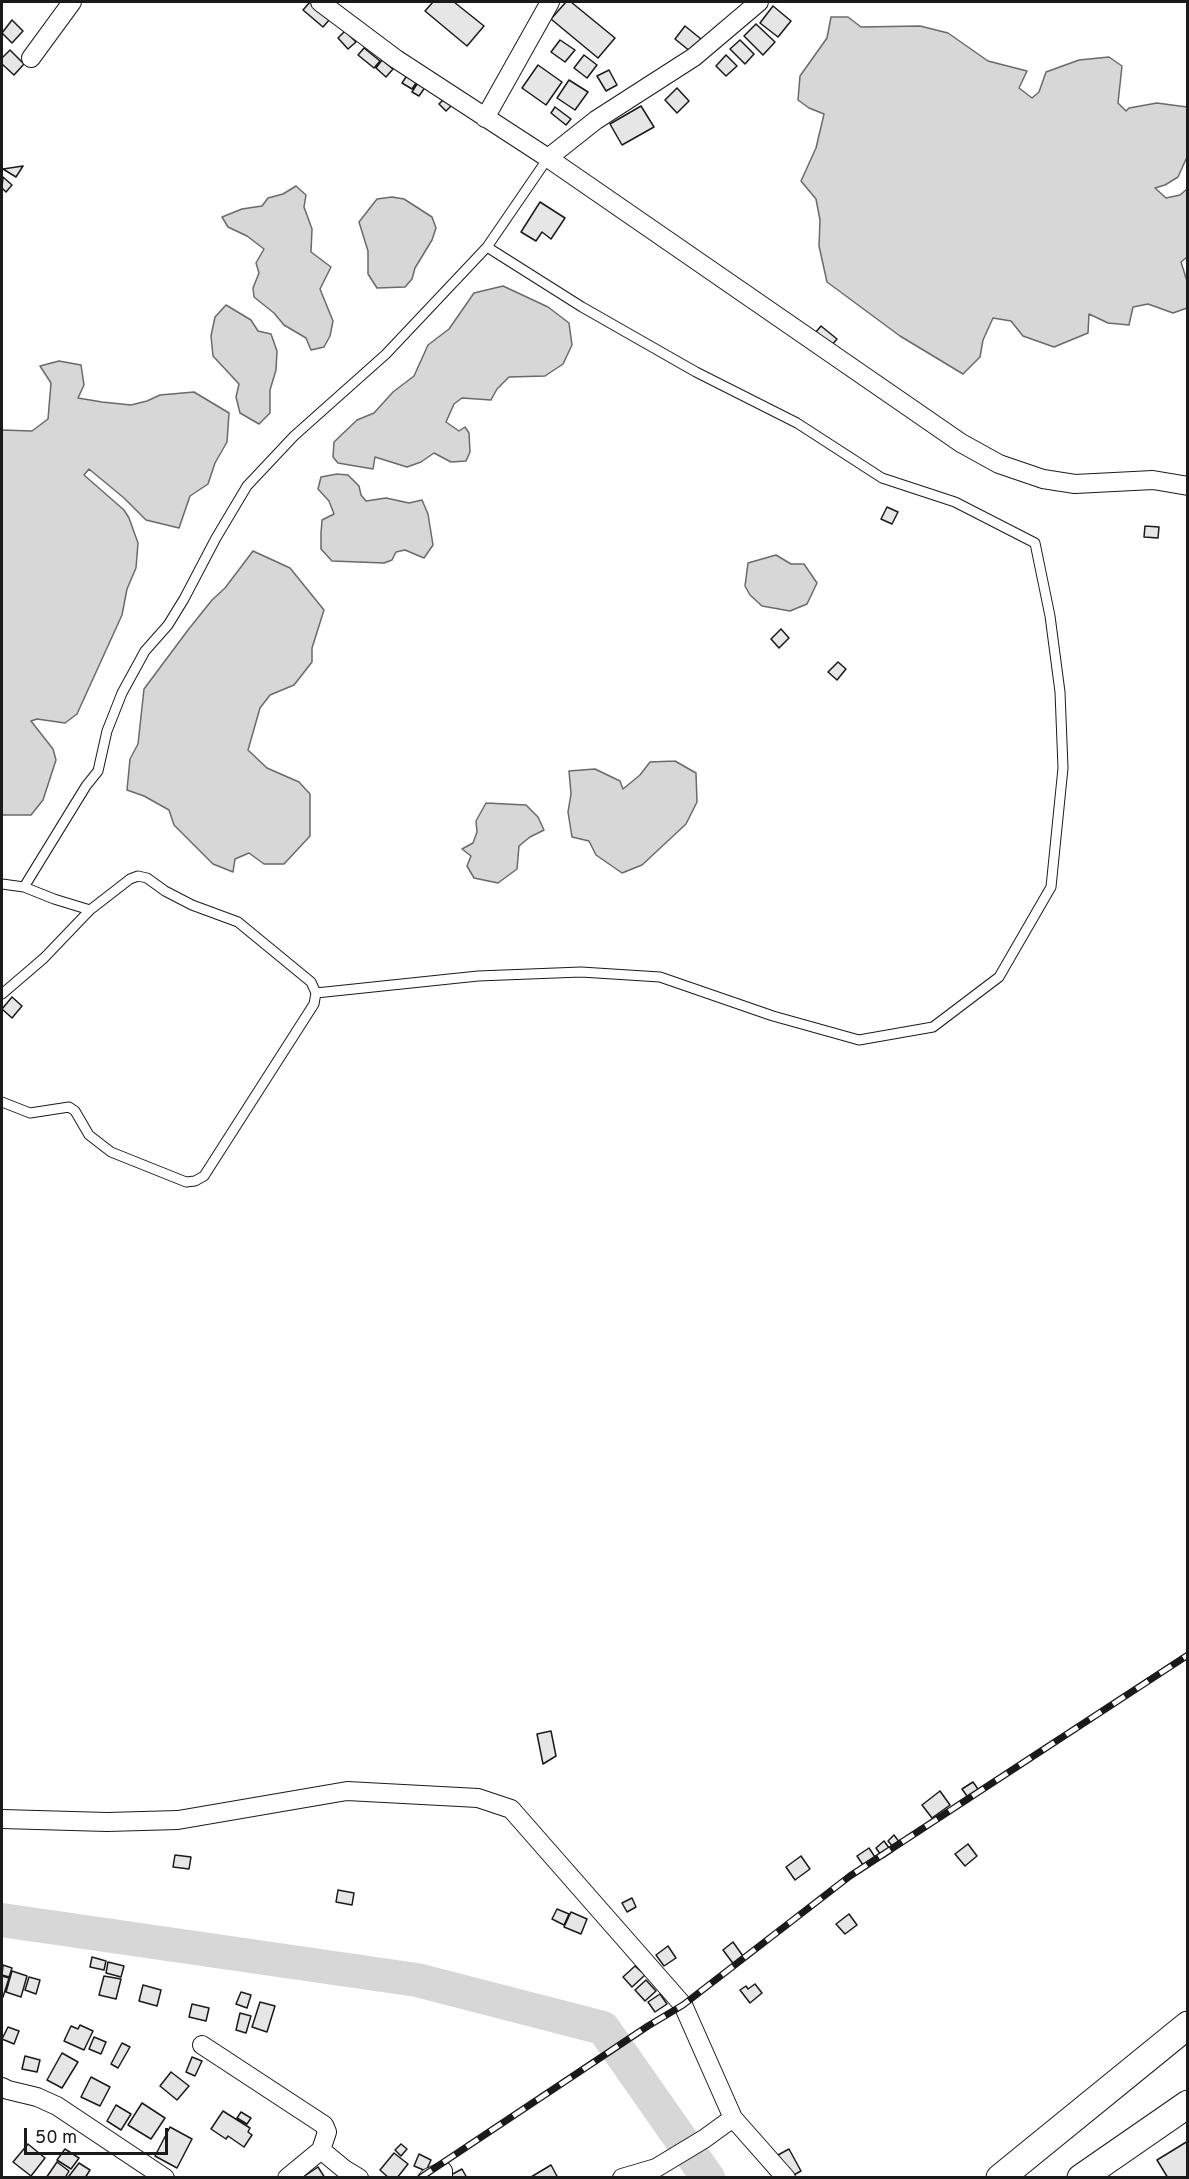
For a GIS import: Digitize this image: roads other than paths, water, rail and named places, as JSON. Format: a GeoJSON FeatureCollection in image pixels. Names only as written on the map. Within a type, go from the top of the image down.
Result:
{"type":"FeatureCollection","features":[{"type":"Feature","properties":{"kind":"main road"},"geometry":{"type":"LineString","coordinates":[[1000,2178],[1188,2025]]}},
{"type":"Feature","properties":{"kind":"main road"},"geometry":{"type":"LineString","coordinates":[[1081,2178],[1188,2104]]}},
{"type":"Feature","properties":{"kind":"street"},"geometry":{"type":"LineString","coordinates":[[32,58],[72,2]]}},
{"type":"Feature","properties":{"kind":"street"},"geometry":{"type":"LineString","coordinates":[[320,2],[396,59],[548,158],[961,442],[999,464],[1043,479],[1075,484],[1153,480],[1188,486]]}},
{"type":"Feature","properties":{"kind":"street"},"geometry":{"type":"LineString","coordinates":[[485,118],[550,2]]}},
{"type":"Feature","properties":{"kind":"street"},"geometry":{"type":"LineString","coordinates":[[548,158],[596,120],[694,57],[759,2]]}},
{"type":"Feature","properties":{"kind":"street"},"geometry":{"type":"LineString","coordinates":[[2,1819],[106,1822],[178,1820],[347,1791],[478,1798],[512,1809],[683,2005],[733,2118],[786,2178]]}},
{"type":"Feature","properties":{"kind":"street"},"geometry":{"type":"LineString","coordinates":[[202,2045],[324,2125],[327,2132],[321,2150],[287,2178]]}},
{"type":"Feature","properties":{"kind":"street"},"geometry":{"type":"LineString","coordinates":[[4,2092],[37,2097],[57,2106],[165,2178]]}},
{"type":"Feature","properties":{"kind":"street"},"geometry":{"type":"LineString","coordinates":[[622,2178],[656,2168],[705,2139],[733,2118]]}},
{"type":"Feature","properties":{"kind":"street"},"geometry":{"type":"LineString","coordinates":[[321,2150],[359,2178]]}},
{"type":"Feature","properties":{"kind":"street"},"geometry":{"type":"LineString","coordinates":[[428,2178],[442,2171],[443,2178]]}},
{"type":"Feature","properties":{"kind":"lane"},"geometry":{"type":"LineString","coordinates":[[24,887],[86,786],[98,771],[107,731],[122,693],[145,651],[168,626],[247,486],[294,436],[386,354],[487,247],[548,158]]}},
{"type":"Feature","properties":{"kind":"lane"},"geometry":{"type":"LineString","coordinates":[[316,993],[478,976],[581,972],[660,977],[773,1016],[859,1040],[933,1027],[999,977],[1051,887],[1063,768],[1060,692],[1050,616],[1035,543],[955,502],[882,478],[797,423],[696,372],[582,307],[487,247]]}},
{"type":"Feature","properties":{"kind":"lane"},"geometry":{"type":"LineString","coordinates":[[2,994],[44,958],[90,910],[130,879],[138,876],[147,878],[165,891],[192,905],[238,922],[310,982],[316,993],[315,1004],[204,1176],[195,1181],[186,1182],[111,1152],[89,1135],[75,1111],[69,1107],[30,1113],[2,1102]]}},
{"type":"Feature","properties":{"kind":"lane"},"geometry":{"type":"LineString","coordinates":[[2,884],[24,887],[90,910]]}},
{"type":"Feature","properties":{"kind":"waterway"},"geometry":{"type":"LineString","coordinates":[[2,1920],[417,1980],[603,2028],[708,2178]]}},
{"type":"Feature","properties":{"kind":"railway"},"geometry":{"type":"LineString","coordinates":[[420,2178],[683,2005],[850,1876],[1188,1655]]}}]}
